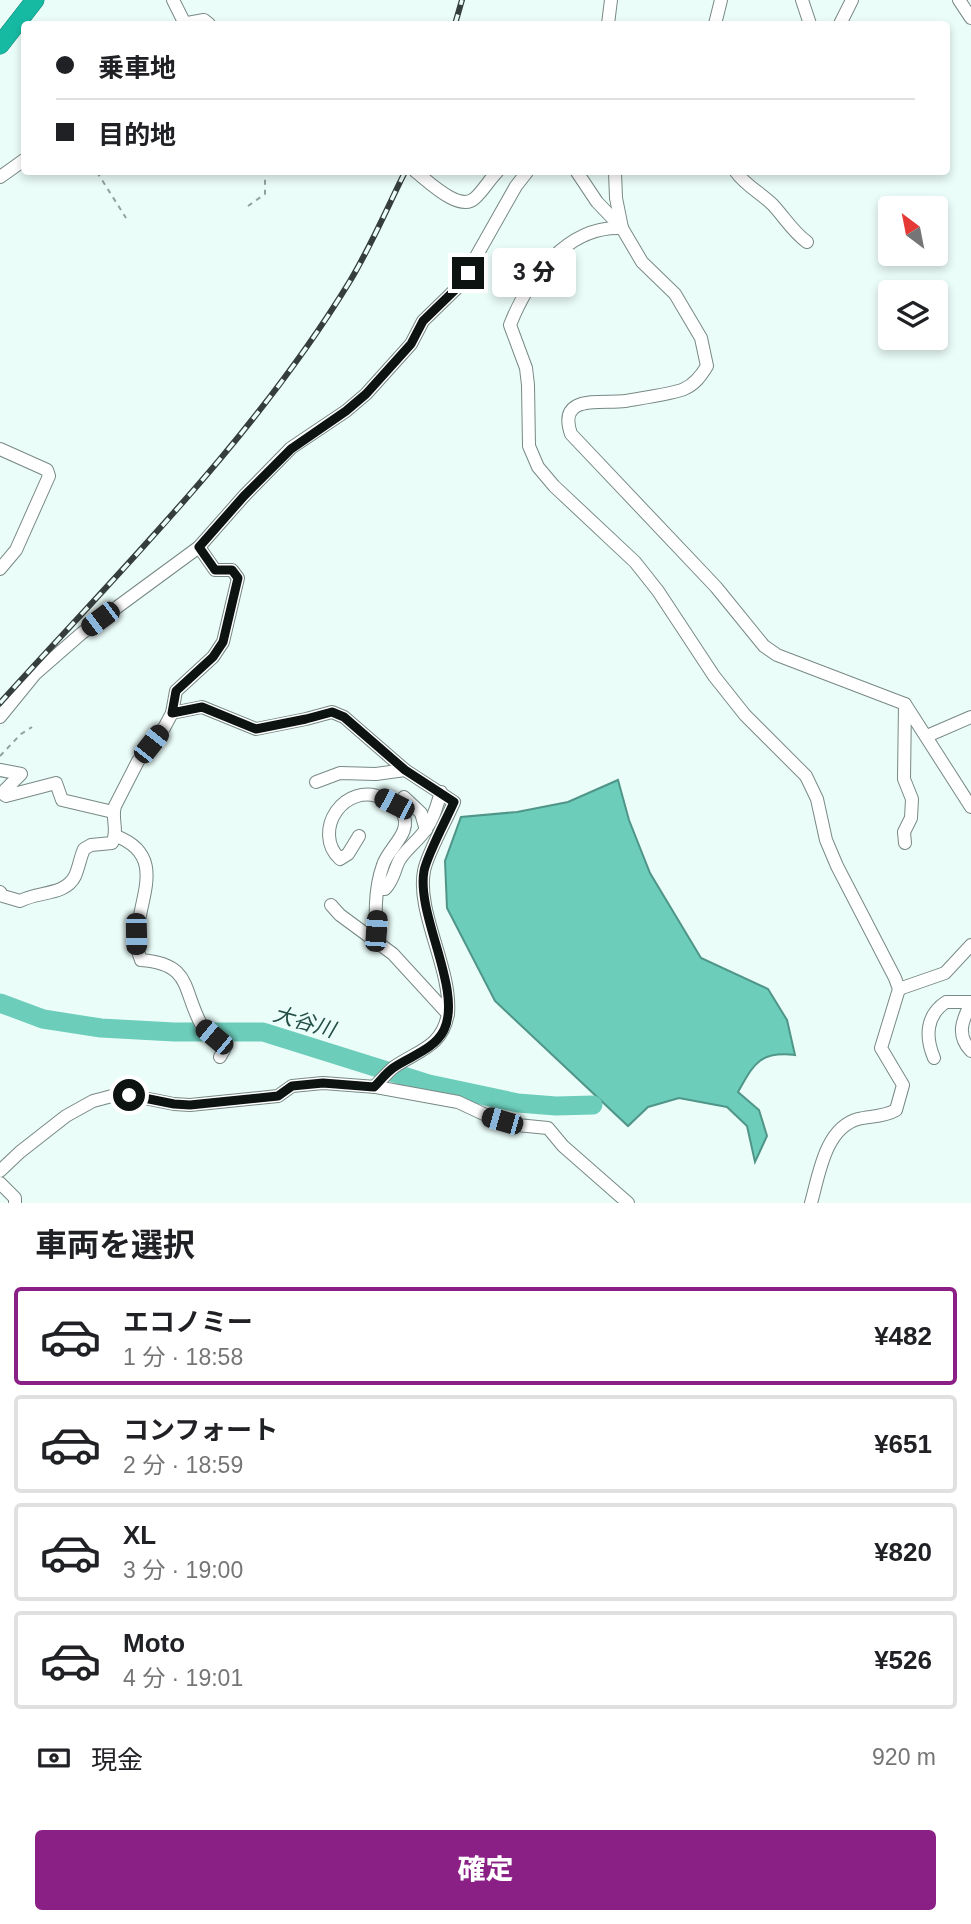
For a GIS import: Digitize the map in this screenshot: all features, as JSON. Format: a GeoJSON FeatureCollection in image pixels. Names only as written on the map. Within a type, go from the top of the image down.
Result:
{"type":"FeatureCollection","features":[{"type":"Feature","properties":{"kind":"highway"},"geometry":{"type":"LineString","coordinates":[[0,46],[35,0]]}},
{"type":"Feature","properties":{"kind":"street"},"geometry":{"type":"LineString","coordinates":[[173,0],[182,21]]}},
{"type":"Feature","properties":{"kind":"street"},"geometry":{"type":"LineString","coordinates":[[608,21],[611,0]]}},
{"type":"Feature","properties":{"kind":"street"},"geometry":{"type":"LineString","coordinates":[[716,21],[721,0]]}},
{"type":"Feature","properties":{"kind":"street"},"geometry":{"type":"LineString","coordinates":[[802,0],[809,21]]}},
{"type":"Feature","properties":{"kind":"street"},"geometry":{"type":"LineString","coordinates":[[842,21],[852,0]]}},
{"type":"Feature","properties":{"kind":"street"},"geometry":{"type":"LineString","coordinates":[[959,0],[971,18]]}},
{"type":"Feature","properties":{"kind":"street"},"geometry":{"type":"LineString","coordinates":[[0,177],[21,162]]}},
{"type":"Feature","properties":{"kind":"street"},"geometry":{"type":"LineString","coordinates":[[420,175],[452,199],[464,203],[473,201],[495,175]]}},
{"type":"Feature","properties":{"kind":"street"},"geometry":{"type":"LineString","coordinates":[[0,717],[35,674],[82,633],[199,547],[291,449],[346,411],[384,374],[411,344],[423,321],[460,285],[525,175]]}},
{"type":"Feature","properties":{"kind":"street"},"geometry":{"type":"LineString","coordinates":[[579,175],[597,202],[622,228],[642,262],[675,294],[691,317],[701,338],[707,366],[698,380],[682,390],[625,401],[590,400],[580,403],[570,412],[568,424],[571,434],[716,587],[764,646],[777,654],[905,704],[971,807]]}},
{"type":"Feature","properties":{"kind":"street"},"geometry":{"type":"LineString","coordinates":[[615,175],[622,228]]}},
{"type":"Feature","properties":{"kind":"street"},"geometry":{"type":"LineString","coordinates":[[739,175],[755,192],[772,204],[797,235],[807,242]]}},
{"type":"Feature","properties":{"kind":"street"},"geometry":{"type":"LineString","coordinates":[[622,228],[604,227],[556,253],[538,274],[518,305],[510,325],[521,354],[528,385],[529,446],[538,467],[554,486],[635,562],[744,715],[806,776],[817,799],[826,840],[837,866],[899,989],[881,1048],[903,1085],[896,1110],[857,1119],[835,1133],[811,1203]]}},
{"type":"Feature","properties":{"kind":"street"},"geometry":{"type":"LineString","coordinates":[[0,449],[47,470],[49,476],[16,550],[0,569]]}},
{"type":"Feature","properties":{"kind":"street"},"geometry":{"type":"LineString","coordinates":[[0,892],[3,896],[20,901],[33,894],[59,890],[69,885],[76,874],[84,849],[92,845],[112,843],[116,836],[113,812],[138,761],[164,728],[172,713],[176,691],[213,657],[223,642],[238,578],[232,570],[215,570],[199,547]]}},
{"type":"Feature","properties":{"kind":"street"},"geometry":{"type":"LineString","coordinates":[[905,704],[904,779],[912,799],[911,818],[904,832],[905,843]]}},
{"type":"Feature","properties":{"kind":"street"},"geometry":{"type":"LineString","coordinates":[[172,713],[202,707],[256,729],[332,712],[344,717],[405,770],[454,802],[424,870],[425,899],[442,967],[448,1014],[444,1029],[435,1042],[391,1069],[374,1087]]}},
{"type":"Feature","properties":{"kind":"street"},"geometry":{"type":"LineString","coordinates":[[927,736],[971,717]]}},
{"type":"Feature","properties":{"kind":"street"},"geometry":{"type":"LineString","coordinates":[[0,770],[21,775],[2,793],[6,796],[56,783],[62,800],[113,812]]}},
{"type":"Feature","properties":{"kind":"street"},"geometry":{"type":"LineString","coordinates":[[316,782],[340,773],[376,774],[405,770]]}},
{"type":"Feature","properties":{"kind":"street"},"geometry":{"type":"LineString","coordinates":[[378,889],[385,889],[391,883],[397,872],[397,863],[426,830],[441,793]]}},
{"type":"Feature","properties":{"kind":"street"},"geometry":{"type":"LineString","coordinates":[[359,836],[348,854],[340,859],[334,854],[331,842],[333,815],[339,805],[349,799],[358,795],[380,797],[394,804],[402,812],[402,833],[383,863],[378,889],[376,931],[380,944]]}},
{"type":"Feature","properties":{"kind":"street"},"geometry":{"type":"LineString","coordinates":[[404,796],[422,813],[426,830]]}},
{"type":"Feature","properties":{"kind":"street"},"geometry":{"type":"LineString","coordinates":[[116,836],[130,841],[136,847],[144,859],[147,873],[148,885],[136,934],[136,949],[141,960],[173,968],[181,978],[202,1027],[226,1046],[220,1057]]}},
{"type":"Feature","properties":{"kind":"street"},"geometry":{"type":"LineString","coordinates":[[331,905],[340,915],[393,954],[448,1014]]}},
{"type":"Feature","properties":{"kind":"street"},"geometry":{"type":"LineString","coordinates":[[899,989],[945,973],[968,953]]}},
{"type":"Feature","properties":{"kind":"street"},"geometry":{"type":"LineString","coordinates":[[934,1058],[928,1043],[933,1015],[946,1002],[971,1003],[960,1029],[962,1039],[971,1051]]}},
{"type":"Feature","properties":{"kind":"street"},"geometry":{"type":"LineString","coordinates":[[0,1171],[66,1116],[93,1101],[129,1095],[190,1105],[278,1096],[292,1086],[323,1083],[374,1087],[458,1102],[488,1116],[517,1125],[548,1128],[563,1146],[628,1203]]}},
{"type":"Feature","properties":{"kind":"street"},"geometry":{"type":"LineString","coordinates":[[0,1183],[15,1198],[15,1203]]}},
{"type":"Feature","properties":{"kind":"path"},"geometry":{"type":"LineString","coordinates":[[99,175],[126,218]]}},
{"type":"Feature","properties":{"kind":"path"},"geometry":{"type":"LineString","coordinates":[[248,206],[265,194],[265,175]]}},
{"type":"Feature","properties":{"kind":"path"},"geometry":{"type":"LineString","coordinates":[[0,755],[32,727]]}},
{"type":"Feature","properties":{"kind":"shaded area"},"geometry":{"type":"Polygon","coordinates":[[[618,780],[629,820],[650,873],[701,958],[768,989],[787,1020],[795,1055],[773,1055],[765,1058],[754,1067],[738,1092],[759,1110],[767,1136],[755,1162],[747,1126],[727,1107],[679,1098],[648,1107],[628,1126],[495,1001],[447,908],[445,861],[461,817],[517,812],[568,802],[618,780]]]}},
{"type":"Feature","properties":{"kind":"waterway","name":"大谷川"},"geometry":{"type":"LineString","coordinates":[[0,1003],[43,1019],[101,1028],[174,1032],[263,1032],[429,1084],[518,1103],[593,1105]]}},
{"type":"Feature","properties":{"kind":"railway"},"geometry":{"type":"LineString","coordinates":[[456,21],[462,0]]}},
{"type":"Feature","properties":{"kind":"railway"},"geometry":{"type":"LineString","coordinates":[[0,703],[185,500],[272,394],[350,281],[404,175]]}},
{"type":"Feature","properties":{"kind":"route"},"geometry":{"type":"LineString","coordinates":[[129,1095],[190,1105],[262,1099],[278,1096],[292,1086],[323,1083],[374,1087],[391,1069],[429,1048],[444,1029],[449,1007],[425,899],[424,870],[454,802],[405,770],[344,717],[332,712],[256,729],[202,707],[172,713],[176,691],[213,657],[223,642],[238,578],[232,570],[215,570],[199,547],[291,449],[366,394],[411,344],[423,321],[460,285],[468,273]]}}]}
